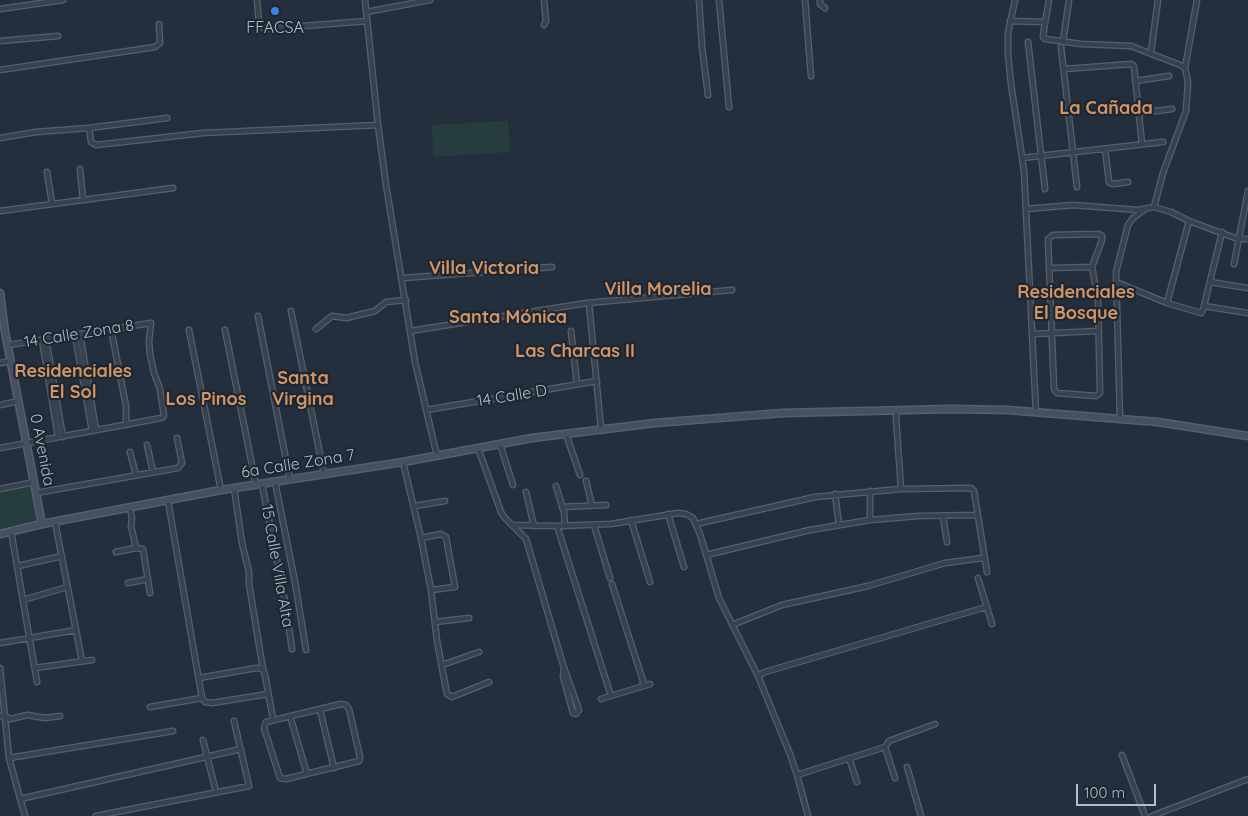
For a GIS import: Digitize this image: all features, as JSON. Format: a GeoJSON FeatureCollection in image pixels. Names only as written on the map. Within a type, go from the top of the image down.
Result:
{"type":"FeatureCollection","features":[{"type":"Feature","properties":{"kind":"street"},"geometry":{"type":"LineString","coordinates":[[0,9],[63,0]]}},
{"type":"Feature","properties":{"kind":"street"},"geometry":{"type":"LineString","coordinates":[[257,0],[259,23],[266,29],[367,21]]}},
{"type":"Feature","properties":{"kind":"street"},"geometry":{"type":"LineString","coordinates":[[365,0],[386,185],[410,331],[437,456]]}},
{"type":"Feature","properties":{"kind":"street"},"geometry":{"type":"LineString","coordinates":[[366,12],[430,0]]}},
{"type":"Feature","properties":{"kind":"street"},"geometry":{"type":"LineString","coordinates":[[544,0],[546,21],[544,25]]}},
{"type":"Feature","properties":{"kind":"street"},"geometry":{"type":"LineString","coordinates":[[699,0],[708,95]]}},
{"type":"Feature","properties":{"kind":"street"},"geometry":{"type":"LineString","coordinates":[[719,0],[729,106]]}},
{"type":"Feature","properties":{"kind":"street"},"geometry":{"type":"LineString","coordinates":[[805,0],[811,76]]}},
{"type":"Feature","properties":{"kind":"street"},"geometry":{"type":"LineString","coordinates":[[820,0],[820,4],[824,8]]}},
{"type":"Feature","properties":{"kind":"street"},"geometry":{"type":"LineString","coordinates":[[1015,0],[1007,42],[1008,67],[1022,158],[1036,413]]}},
{"type":"Feature","properties":{"kind":"street"},"geometry":{"type":"LineString","coordinates":[[1049,0],[1044,39],[1062,44],[1126,45],[1150,52],[1185,68]]}},
{"type":"Feature","properties":{"kind":"street"},"geometry":{"type":"LineString","coordinates":[[1070,0],[1062,44],[1077,187]]}},
{"type":"Feature","properties":{"kind":"street"},"geometry":{"type":"LineString","coordinates":[[1150,52],[1158,0]]}},
{"type":"Feature","properties":{"kind":"street"},"geometry":{"type":"LineString","coordinates":[[1154,207],[1162,173],[1186,111],[1188,88],[1185,68],[1197,0]]}},
{"type":"Feature","properties":{"kind":"street"},"geometry":{"type":"LineString","coordinates":[[1010,21],[1045,22]]}},
{"type":"Feature","properties":{"kind":"street"},"geometry":{"type":"LineString","coordinates":[[0,70],[157,47],[160,43],[159,24]]}},
{"type":"Feature","properties":{"kind":"street"},"geometry":{"type":"LineString","coordinates":[[0,41],[58,36]]}},
{"type":"Feature","properties":{"kind":"street"},"geometry":{"type":"LineString","coordinates":[[1028,42],[1045,189]]}},
{"type":"Feature","properties":{"kind":"street"},"geometry":{"type":"LineString","coordinates":[[1064,69],[1132,64],[1142,144]]}},
{"type":"Feature","properties":{"kind":"street"},"geometry":{"type":"LineString","coordinates":[[1135,80],[1169,76]]}},
{"type":"Feature","properties":{"kind":"street"},"geometry":{"type":"LineString","coordinates":[[1139,113],[1172,109]]}},
{"type":"Feature","properties":{"kind":"street"},"geometry":{"type":"LineString","coordinates":[[0,138],[36,132],[89,128],[167,118]]}},
{"type":"Feature","properties":{"kind":"street"},"geometry":{"type":"LineString","coordinates":[[89,128],[91,142],[96,146],[203,133],[378,125]]}},
{"type":"Feature","properties":{"kind":"street"},"geometry":{"type":"LineString","coordinates":[[1022,158],[1163,142]]}},
{"type":"Feature","properties":{"kind":"street"},"geometry":{"type":"LineString","coordinates":[[1105,149],[1109,182],[1113,184],[1128,182]]}},
{"type":"Feature","properties":{"kind":"street"},"geometry":{"type":"LineString","coordinates":[[80,169],[83,200]]}},
{"type":"Feature","properties":{"kind":"street"},"geometry":{"type":"LineString","coordinates":[[47,172],[52,204]]}},
{"type":"Feature","properties":{"kind":"street"},"geometry":{"type":"LineString","coordinates":[[0,210],[173,188]]}},
{"type":"Feature","properties":{"kind":"street"},"geometry":{"type":"LineString","coordinates":[[1234,264],[1246,212],[1248,191]]}},
{"type":"Feature","properties":{"kind":"street"},"geometry":{"type":"LineString","coordinates":[[1026,209],[1073,205],[1138,210],[1154,207],[1171,212],[1189,221],[1248,239]]}},
{"type":"Feature","properties":{"kind":"street"},"geometry":{"type":"LineString","coordinates":[[1120,419],[1116,272],[1128,225],[1133,218],[1147,209]]}},
{"type":"Feature","properties":{"kind":"street"},"geometry":{"type":"LineString","coordinates":[[1167,303],[1189,221]]}},
{"type":"Feature","properties":{"kind":"street"},"geometry":{"type":"LineString","coordinates":[[1116,282],[1199,314],[1204,306],[1222,232]]}},
{"type":"Feature","properties":{"kind":"street"},"geometry":{"type":"LineString","coordinates":[[1098,234],[1102,236],[1092,267],[1098,300],[1100,393],[1096,396],[1055,392],[1047,242],[1049,237],[1053,235],[1098,234]]}},
{"type":"Feature","properties":{"kind":"street"},"geometry":{"type":"LineString","coordinates":[[402,278],[552,267]]}},
{"type":"Feature","properties":{"kind":"street"},"geometry":{"type":"LineString","coordinates":[[1049,268],[1092,267]]}},
{"type":"Feature","properties":{"kind":"street"},"geometry":{"type":"LineString","coordinates":[[1210,282],[1248,288]]}},
{"type":"Feature","properties":{"kind":"street"},"geometry":{"type":"LineString","coordinates":[[410,331],[589,303],[732,290]]}},
{"type":"Feature","properties":{"kind":"street","name":"0 Avenida"},"geometry":{"type":"LineString","coordinates":[[0,292],[2,321],[42,524]]}},
{"type":"Feature","properties":{"kind":"street"},"geometry":{"type":"LineString","coordinates":[[316,330],[332,316],[346,318],[375,311],[386,302],[406,300]]}},
{"type":"Feature","properties":{"kind":"street"},"geometry":{"type":"LineString","coordinates":[[589,303],[601,429]]}},
{"type":"Feature","properties":{"kind":"street"},"geometry":{"type":"LineString","coordinates":[[1204,306],[1248,313]]}},
{"type":"Feature","properties":{"kind":"street"},"geometry":{"type":"LineString","coordinates":[[291,311],[324,474]]}},
{"type":"Feature","properties":{"kind":"street"},"geometry":{"type":"LineString","coordinates":[[258,316],[290,480]]}},
{"type":"Feature","properties":{"kind":"street","name":"14 Calle Zona 8"},"geometry":{"type":"LineString","coordinates":[[8,345],[151,323],[148,341],[154,373],[160,389],[163,417],[126,425]]}},
{"type":"Feature","properties":{"kind":"street"},"geometry":{"type":"LineString","coordinates":[[0,448],[126,425],[126,406],[111,329]]}},
{"type":"Feature","properties":{"kind":"street"},"geometry":{"type":"LineString","coordinates":[[189,330],[221,490]]}},
{"type":"Feature","properties":{"kind":"street","name":"15 Calle Villa Alta"},"geometry":{"type":"LineString","coordinates":[[225,330],[284,597],[292,648]]}},
{"type":"Feature","properties":{"kind":"street"},"geometry":{"type":"LineString","coordinates":[[571,331],[577,384]]}},
{"type":"Feature","properties":{"kind":"street"},"geometry":{"type":"LineString","coordinates":[[1032,334],[1099,331]]}},
{"type":"Feature","properties":{"kind":"street"},"geometry":{"type":"LineString","coordinates":[[78,334],[94,431]]}},
{"type":"Feature","properties":{"kind":"street"},"geometry":{"type":"LineString","coordinates":[[44,340],[61,437]]}},
{"type":"Feature","properties":{"kind":"street"},"geometry":{"type":"LineString","coordinates":[[0,363],[11,361]]}},
{"type":"Feature","properties":{"kind":"street","name":"14 Calle D"},"geometry":{"type":"LineString","coordinates":[[426,410],[597,381]]}},
{"type":"Feature","properties":{"kind":"street"},"geometry":{"type":"LineString","coordinates":[[0,404],[19,401]]}},
{"type":"Feature","properties":{"kind":"street","name":"6a Calle Zona 7"},"geometry":{"type":"LineString","coordinates":[[0,534],[42,524],[221,490],[403,462],[500,444],[601,429],[782,413],[980,409],[1184,425],[1248,436]]}},
{"type":"Feature","properties":{"kind":"street"},"geometry":{"type":"LineString","coordinates":[[897,411],[901,489]]}},
{"type":"Feature","properties":{"kind":"street"},"geometry":{"type":"LineString","coordinates":[[566,434],[580,475]]}},
{"type":"Feature","properties":{"kind":"street"},"geometry":{"type":"LineString","coordinates":[[36,493],[178,468],[182,462],[177,438]]}},
{"type":"Feature","properties":{"kind":"street"},"geometry":{"type":"LineString","coordinates":[[147,444],[154,472]]}},
{"type":"Feature","properties":{"kind":"street"},"geometry":{"type":"LineString","coordinates":[[500,444],[513,485]]}},
{"type":"Feature","properties":{"kind":"street"},"geometry":{"type":"LineString","coordinates":[[478,448],[501,512],[526,539],[564,668],[579,710],[576,714],[573,713],[563,676],[564,668]]}},
{"type":"Feature","properties":{"kind":"street"},"geometry":{"type":"LineString","coordinates":[[130,452],[136,475]]}},
{"type":"Feature","properties":{"kind":"street"},"geometry":{"type":"LineString","coordinates":[[403,462],[421,538],[446,689],[449,697],[489,682]]}},
{"type":"Feature","properties":{"kind":"street"},"geometry":{"type":"LineString","coordinates":[[586,481],[592,505]]}},
{"type":"Feature","properties":{"kind":"street"},"geometry":{"type":"LineString","coordinates":[[0,489],[34,482]]}},
{"type":"Feature","properties":{"kind":"street"},"geometry":{"type":"LineString","coordinates":[[275,482],[295,582],[306,650]]}},
{"type":"Feature","properties":{"kind":"street"},"geometry":{"type":"LineString","coordinates":[[556,486],[565,526]]}},
{"type":"Feature","properties":{"kind":"street"},"geometry":{"type":"LineString","coordinates":[[234,488],[242,543],[249,572],[249,584],[263,669],[273,719]]}},
{"type":"Feature","properties":{"kind":"street"},"geometry":{"type":"LineString","coordinates":[[696,524],[809,498],[836,494],[901,489],[971,488],[974,491],[986,572]]}},
{"type":"Feature","properties":{"kind":"street"},"geometry":{"type":"LineString","coordinates":[[870,491],[870,520]]}},
{"type":"Feature","properties":{"kind":"street"},"geometry":{"type":"LineString","coordinates":[[526,492],[534,526]]}},
{"type":"Feature","properties":{"kind":"street"},"geometry":{"type":"LineString","coordinates":[[836,494],[839,525]]}},
{"type":"Feature","properties":{"kind":"street"},"geometry":{"type":"LineString","coordinates":[[168,501],[202,698],[205,702],[212,703],[268,694]]}},
{"type":"Feature","properties":{"kind":"street"},"geometry":{"type":"LineString","coordinates":[[414,506],[445,501]]}},
{"type":"Feature","properties":{"kind":"street"},"geometry":{"type":"LineString","coordinates":[[562,507],[606,505]]}},
{"type":"Feature","properties":{"kind":"street"},"geometry":{"type":"LineString","coordinates":[[130,508],[131,526],[136,548]]}},
{"type":"Feature","properties":{"kind":"street"},"geometry":{"type":"LineString","coordinates":[[513,525],[594,525],[668,514],[686,514],[693,518],[716,588],[758,676],[797,775],[808,816]]}},
{"type":"Feature","properties":{"kind":"street"},"geometry":{"type":"LineString","coordinates":[[668,514],[684,567]]}},
{"type":"Feature","properties":{"kind":"street"},"geometry":{"type":"LineString","coordinates":[[706,556],[800,532],[870,520],[977,515]]}},
{"type":"Feature","properties":{"kind":"street"},"geometry":{"type":"LineString","coordinates":[[943,516],[947,542]]}},
{"type":"Feature","properties":{"kind":"street"},"geometry":{"type":"LineString","coordinates":[[631,520],[650,582]]}},
{"type":"Feature","properties":{"kind":"street"},"geometry":{"type":"LineString","coordinates":[[55,522],[82,661]]}},
{"type":"Feature","properties":{"kind":"street"},"geometry":{"type":"LineString","coordinates":[[594,525],[610,578]]}},
{"type":"Feature","properties":{"kind":"street"},"geometry":{"type":"LineString","coordinates":[[557,526],[611,696]]}},
{"type":"Feature","properties":{"kind":"street"},"geometry":{"type":"LineString","coordinates":[[11,531],[37,682]]}},
{"type":"Feature","properties":{"kind":"street"},"geometry":{"type":"LineString","coordinates":[[421,538],[441,534],[446,537],[455,586],[430,590]]}},
{"type":"Feature","properties":{"kind":"street"},"geometry":{"type":"LineString","coordinates":[[116,552],[136,548],[143,550],[150,593]]}},
{"type":"Feature","properties":{"kind":"street"},"geometry":{"type":"LineString","coordinates":[[18,566],[62,556]]}},
{"type":"Feature","properties":{"kind":"street"},"geometry":{"type":"LineString","coordinates":[[732,624],[788,604],[868,586],[944,563],[983,558]]}},
{"type":"Feature","properties":{"kind":"street"},"geometry":{"type":"LineString","coordinates":[[978,578],[992,624]]}},
{"type":"Feature","properties":{"kind":"street"},"geometry":{"type":"LineString","coordinates":[[128,583],[148,579]]}},
{"type":"Feature","properties":{"kind":"street"},"geometry":{"type":"LineString","coordinates":[[612,584],[643,686]]}},
{"type":"Feature","properties":{"kind":"street"},"geometry":{"type":"LineString","coordinates":[[23,600],[67,587]]}},
{"type":"Feature","properties":{"kind":"street"},"geometry":{"type":"LineString","coordinates":[[758,676],[765,672],[986,607]]}},
{"type":"Feature","properties":{"kind":"street"},"geometry":{"type":"LineString","coordinates":[[435,622],[469,618]]}},
{"type":"Feature","properties":{"kind":"street"},"geometry":{"type":"LineString","coordinates":[[0,642],[76,630]]}},
{"type":"Feature","properties":{"kind":"street"},"geometry":{"type":"LineString","coordinates":[[442,665],[478,652]]}},
{"type":"Feature","properties":{"kind":"street"},"geometry":{"type":"LineString","coordinates":[[35,668],[92,660]]}},
{"type":"Feature","properties":{"kind":"street"},"geometry":{"type":"LineString","coordinates":[[0,668],[2,716],[9,758],[24,816]]}},
{"type":"Feature","properties":{"kind":"street"},"geometry":{"type":"LineString","coordinates":[[199,678],[256,668],[263,669]]}},
{"type":"Feature","properties":{"kind":"street"},"geometry":{"type":"LineString","coordinates":[[601,699],[650,684]]}},
{"type":"Feature","properties":{"kind":"street"},"geometry":{"type":"LineString","coordinates":[[150,707],[202,698]]}},
{"type":"Feature","properties":{"kind":"street"},"geometry":{"type":"LineString","coordinates":[[343,704],[346,705],[349,709],[360,760],[357,763],[284,780],[280,777],[264,726],[266,722],[273,719],[343,704]]}},
{"type":"Feature","properties":{"kind":"street"},"geometry":{"type":"LineString","coordinates":[[320,710],[334,768]]}},
{"type":"Feature","properties":{"kind":"street"},"geometry":{"type":"LineString","coordinates":[[2,716],[10,719],[27,715],[45,718],[60,716]]}},
{"type":"Feature","properties":{"kind":"street"},"geometry":{"type":"LineString","coordinates":[[290,716],[307,774]]}},
{"type":"Feature","properties":{"kind":"street"},"geometry":{"type":"LineString","coordinates":[[96,816],[249,786],[234,721]]}},
{"type":"Feature","properties":{"kind":"street"},"geometry":{"type":"LineString","coordinates":[[797,775],[885,747],[889,741],[935,724]]}},
{"type":"Feature","properties":{"kind":"street"},"geometry":{"type":"LineString","coordinates":[[9,758],[173,731]]}},
{"type":"Feature","properties":{"kind":"street"},"geometry":{"type":"LineString","coordinates":[[0,736],[6,736]]}},
{"type":"Feature","properties":{"kind":"street"},"geometry":{"type":"LineString","coordinates":[[203,740],[215,788]]}},
{"type":"Feature","properties":{"kind":"street"},"geometry":{"type":"LineString","coordinates":[[885,747],[895,778]]}},
{"type":"Feature","properties":{"kind":"street"},"geometry":{"type":"LineString","coordinates":[[20,799],[241,749]]}},
{"type":"Feature","properties":{"kind":"street"},"geometry":{"type":"LineString","coordinates":[[1122,755],[1145,816]]}},
{"type":"Feature","properties":{"kind":"street"},"geometry":{"type":"LineString","coordinates":[[849,758],[857,782]]}},
{"type":"Feature","properties":{"kind":"street"},"geometry":{"type":"LineString","coordinates":[[907,767],[921,816]]}},
{"type":"Feature","properties":{"kind":"street"},"geometry":{"type":"LineString","coordinates":[[1152,816],[1248,779]]}},
{"type":"Feature","properties":{"kind":"green space"},"geometry":{"type":"Polygon","coordinates":[[[508,121],[510,152],[433,157],[432,125],[508,121]]]}},
{"type":"Feature","properties":{"kind":"green space"},"geometry":{"type":"Polygon","coordinates":[[[32,485],[39,521],[0,529],[0,491],[32,485]]]}},
{"type":"Feature","properties":{"kind":"place","name":"FFACSA"},"geometry":{"type":"Point","coordinates":[275,11]}},
{"type":"Feature","properties":{"kind":"district","name":"La Cañada"},"geometry":{"type":"Point","coordinates":[1106,109]}},
{"type":"Feature","properties":{"kind":"district","name":"Villa Victoria"},"geometry":{"type":"Point","coordinates":[484,269]}},
{"type":"Feature","properties":{"kind":"district","name":"Villa Morelia"},"geometry":{"type":"Point","coordinates":[658,290]}},
{"type":"Feature","properties":{"kind":"district","name":"Residenciales El Bosque"},"geometry":{"type":"Point","coordinates":[1076,303]}},
{"type":"Feature","properties":{"kind":"district","name":"Santa Mónica"},"geometry":{"type":"Point","coordinates":[508,318]}},
{"type":"Feature","properties":{"kind":"district","name":"Las Charcas II"},"geometry":{"type":"Point","coordinates":[575,352]}},
{"type":"Feature","properties":{"kind":"district","name":"Residenciales El Sol"},"geometry":{"type":"Point","coordinates":[73,382]}},
{"type":"Feature","properties":{"kind":"district","name":"Santa Virgina"},"geometry":{"type":"Point","coordinates":[303,389]}},
{"type":"Feature","properties":{"kind":"district","name":"Los Pinos"},"geometry":{"type":"Point","coordinates":[206,400]}}]}
